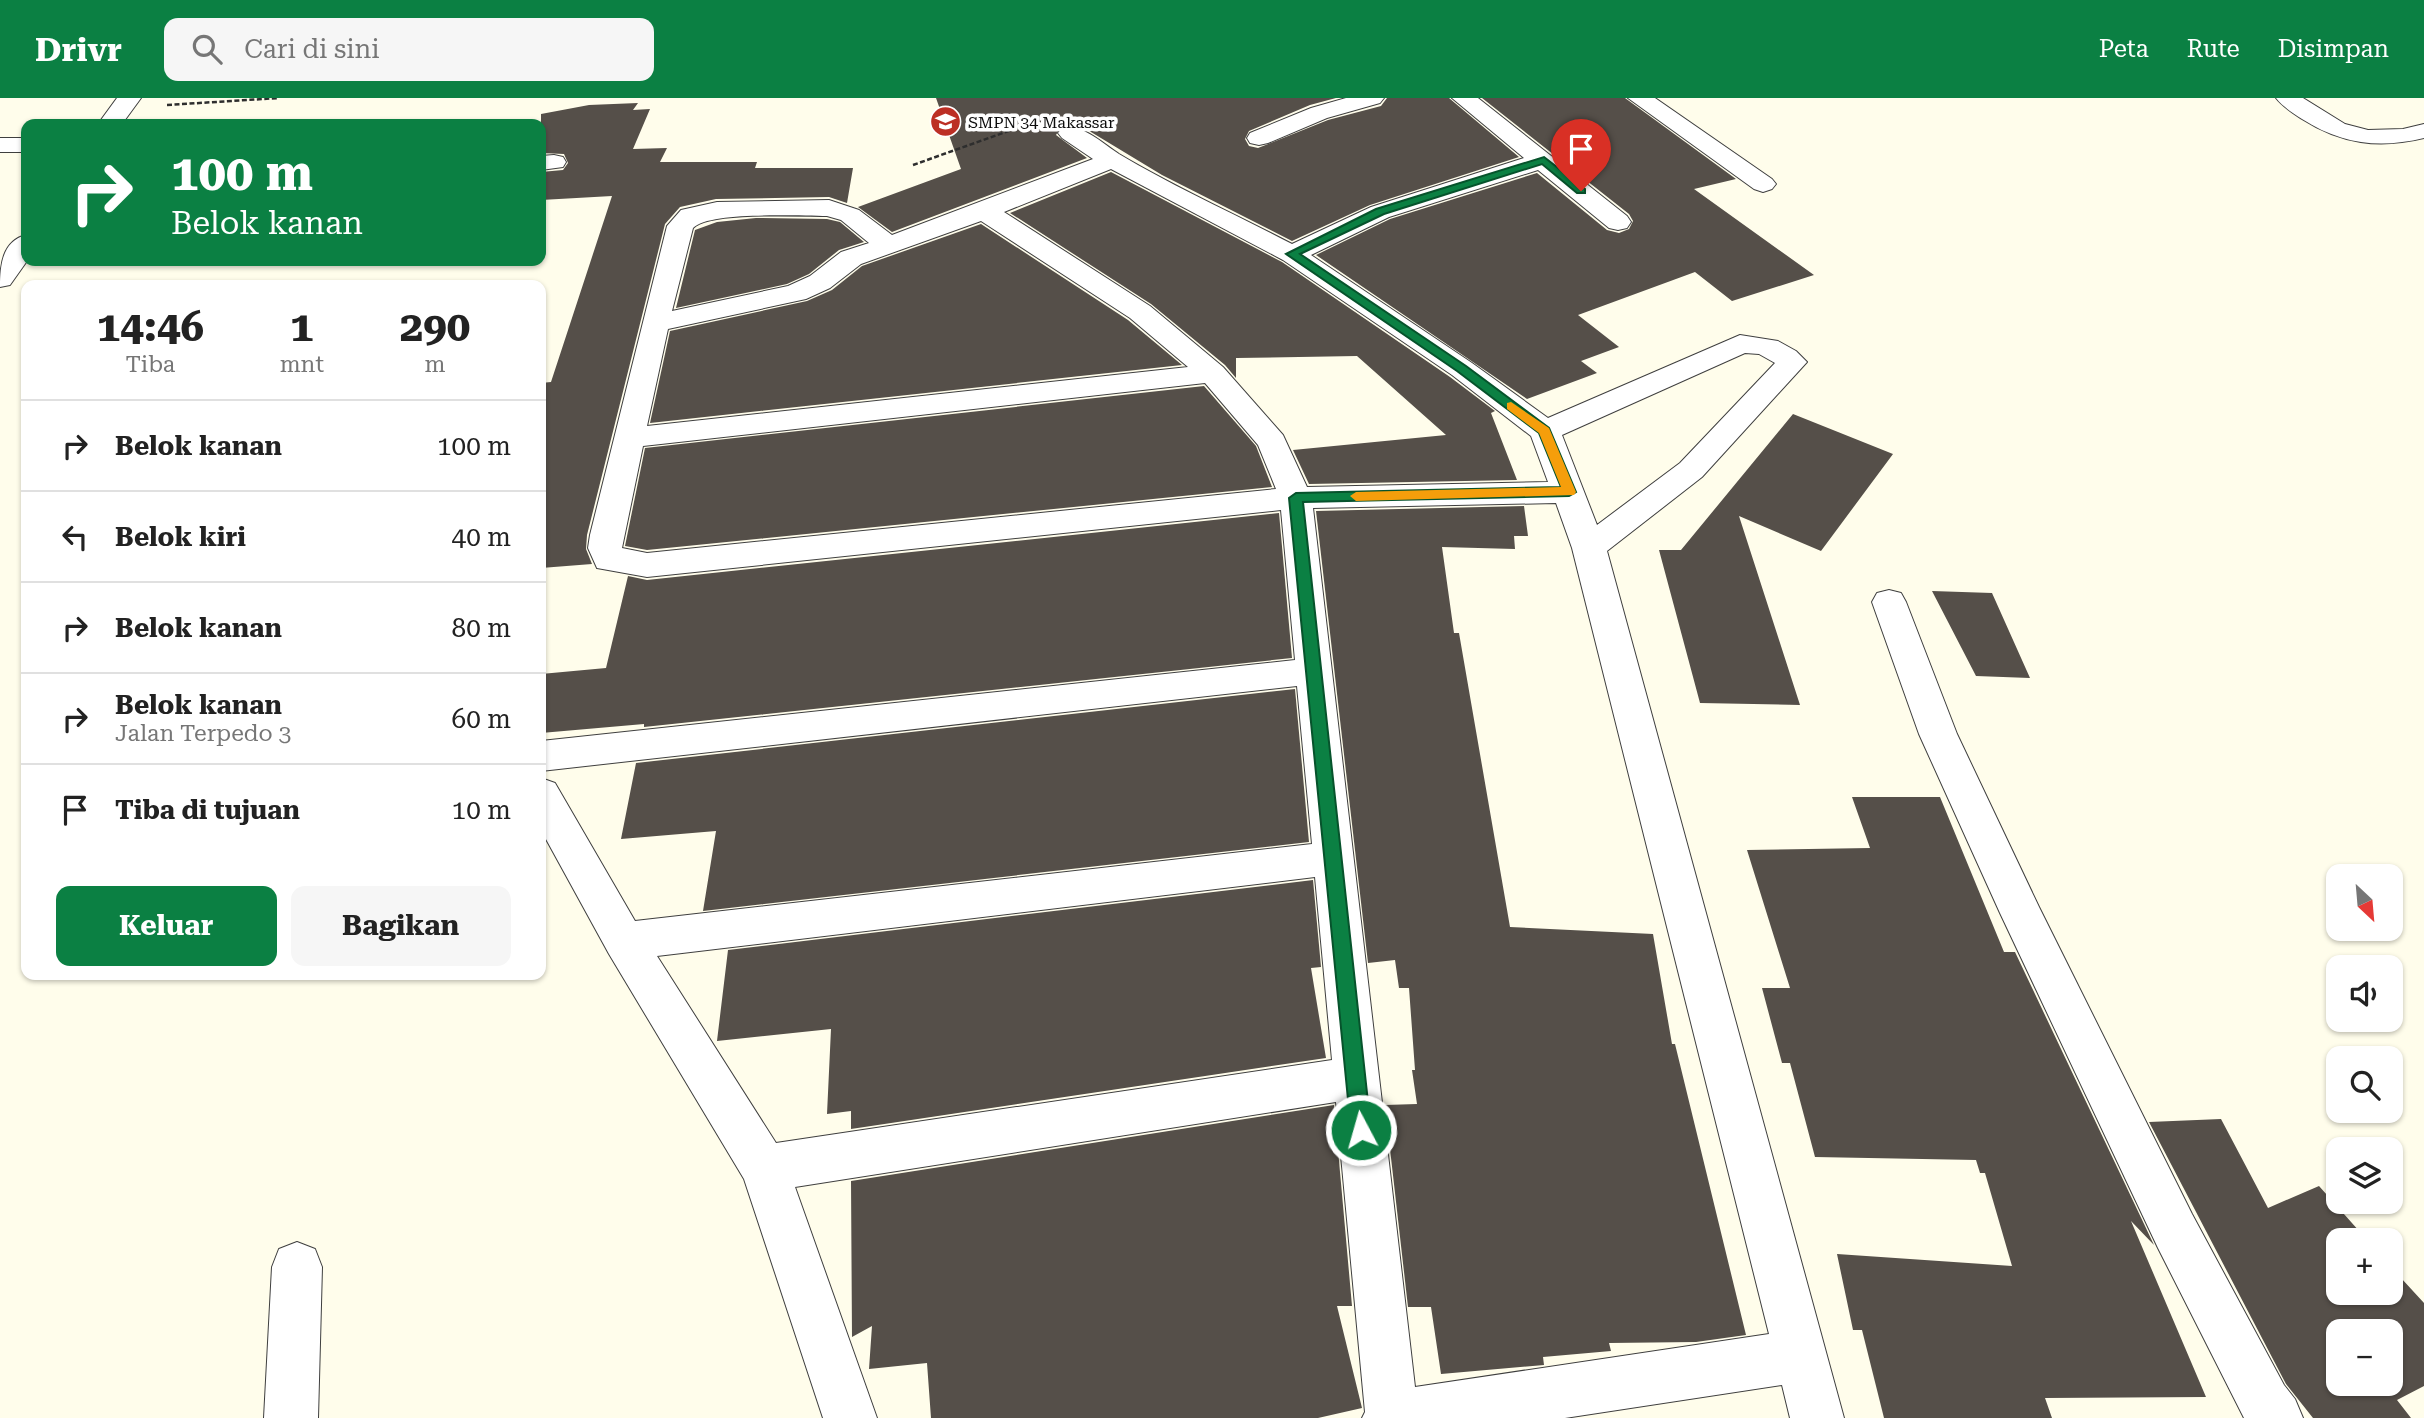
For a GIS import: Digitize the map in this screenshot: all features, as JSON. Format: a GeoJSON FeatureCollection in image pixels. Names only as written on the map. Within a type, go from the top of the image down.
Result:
{"type":"FeatureCollection","features":[{"type":"Feature","properties":{"kind":"street"},"geometry":{"type":"LineString","coordinates":[[1293,98],[1318,113]]}},
{"type":"Feature","properties":{"kind":"street"},"geometry":{"type":"LineString","coordinates":[[1259,138],[1318,113],[1372,98]]}},
{"type":"Feature","properties":{"kind":"street"},"geometry":{"type":"LineString","coordinates":[[1464,98],[1618,222]]}},
{"type":"Feature","properties":{"kind":"street"},"geometry":{"type":"LineString","coordinates":[[1640,98],[1763,184]]}},
{"type":"Feature","properties":{"kind":"street"},"geometry":{"type":"LineString","coordinates":[[2288,98],[2335,130],[2353,136],[2381,138],[2424,131]]}},
{"type":"Feature","properties":{"kind":"street"},"geometry":{"type":"LineString","coordinates":[[1070,133],[1112,160],[1292,254],[1462,369],[1545,431],[1589,548],[1818,1418]]}},
{"type":"Feature","properties":{"kind":"street"},"geometry":{"type":"LineString","coordinates":[[0,145],[21,145]]}},
{"type":"Feature","properties":{"kind":"street"},"geometry":{"type":"LineString","coordinates":[[655,323],[796,293],[820,282],[851,258],[984,211],[1112,160]]}},
{"type":"Feature","properties":{"kind":"street"},"geometry":{"type":"LineString","coordinates":[[1292,254],[1380,212],[1544,160]]}},
{"type":"Feature","properties":{"kind":"street"},"geometry":{"type":"LineString","coordinates":[[887,244],[850,215],[829,208],[757,208],[700,213],[691,216],[680,226],[628,438],[605,548],[609,560],[647,565],[1296,498],[1569,492]]}},
{"type":"Feature","properties":{"kind":"street"},"geometry":{"type":"LineString","coordinates":[[984,211],[1140,312],[1213,373],[1272,442],[1296,498],[1390,1418],[1800,1356]]}},
{"type":"Feature","properties":{"kind":"street"},"geometry":{"type":"LineString","coordinates":[[0,279],[21,250]]}},
{"type":"Feature","properties":{"kind":"street"},"geometry":{"type":"LineString","coordinates":[[1545,431],[1740,344],[1757,343],[1779,350],[1792,362],[1691,470],[1589,548]]}},
{"type":"Feature","properties":{"kind":"street"},"geometry":{"type":"LineString","coordinates":[[628,438],[1213,373]]}},
{"type":"Feature","properties":{"kind":"street"},"geometry":{"type":"LineString","coordinates":[[1889,602],[1937,734],[2027,925],[2175,1231],[2265,1404],[2276,1418]]}},
{"type":"Feature","properties":{"kind":"street"},"geometry":{"type":"LineString","coordinates":[[546,755],[1313,671]]}},
{"type":"Feature","properties":{"kind":"street"},"geometry":{"type":"LineString","coordinates":[[546,803],[624,941],[764,1168],[850,1418]]}},
{"type":"Feature","properties":{"kind":"street"},"geometry":{"type":"LineString","coordinates":[[624,941],[1334,859]]}},
{"type":"Feature","properties":{"kind":"street"},"geometry":{"type":"LineString","coordinates":[[764,1168],[1355,1078]]}},
{"type":"Feature","properties":{"kind":"street"},"geometry":{"type":"LineString","coordinates":[[291,1418],[297,1267]]}},
{"type":"Feature","properties":{"kind":"path"},"geometry":{"type":"LineString","coordinates":[[121,110],[279,98]]}},
{"type":"Feature","properties":{"kind":"path"},"geometry":{"type":"LineString","coordinates":[[913,165],[1034,122]]}},
{"type":"Feature","properties":{"kind":"building"},"geometry":{"type":"Polygon","coordinates":[[[936,98],[1336,98],[1310,105],[1249,131],[1245,139],[1249,146],[1258,148],[1328,120],[1381,106],[1387,98],[1449,98],[1519,157],[1370,205],[1292,241],[1162,175],[1086,129],[1062,125],[1056,135],[1087,158],[892,232],[858,207],[961,169],[936,98]]]}},
{"type":"Feature","properties":{"kind":"building"},"geometry":{"type":"Polygon","coordinates":[[[1482,98],[1625,98],[1736,179],[1694,189],[1814,275],[1732,301],[1695,272],[1578,315],[1619,347],[1581,361],[1597,373],[1527,399],[1316,255],[1390,219],[1537,173],[1607,230],[1619,233],[1629,229],[1633,221],[1629,214],[1482,98]]]}},
{"type":"Feature","properties":{"kind":"building"},"geometry":{"type":"Polygon","coordinates":[[[638,103],[633,110],[650,109],[633,149],[667,148],[660,162],[757,162],[755,168],[853,168],[847,203],[829,197],[716,199],[680,207],[665,224],[587,535],[586,549],[592,564],[546,568],[546,382],[551,382],[612,196],[546,200],[546,172],[563,170],[568,163],[564,154],[546,153],[546,119],[541,119],[541,114],[589,105],[638,103]]]}},
{"type":"Feature","properties":{"kind":"building"},"geometry":{"type":"Polygon","coordinates":[[[1111,172],[1282,262],[1495,411],[1491,413],[1517,480],[1309,484],[1293,450],[1446,435],[1357,356],[1236,358],[1236,378],[1225,365],[1151,304],[1010,213],[1111,172]]]}},
{"type":"Feature","properties":{"kind":"building"},"geometry":{"type":"Polygon","coordinates":[[[756,218],[827,219],[840,222],[864,242],[839,250],[809,274],[787,284],[676,308],[695,230],[717,222],[756,218]]]}},
{"type":"Feature","properties":{"kind":"building"},"geometry":{"type":"Polygon","coordinates":[[[981,224],[1128,320],[1182,365],[650,423],[670,331],[807,301],[832,290],[862,266],[981,224]]]}},
{"type":"Feature","properties":{"kind":"building"},"geometry":{"type":"Polygon","coordinates":[[[1204,386],[1256,446],[1272,487],[647,550],[625,546],[645,448],[1204,386]]]}},
{"type":"Feature","properties":{"kind":"building"},"geometry":{"type":"Polygon","coordinates":[[[1793,414],[1893,454],[1821,551],[1739,516],[1800,705],[1700,703],[1659,550],[1681,550],[1793,414]]]}},
{"type":"Feature","properties":{"kind":"building"},"geometry":{"type":"Polygon","coordinates":[[[1524,506],[1528,536],[1514,536],[1515,549],[1442,547],[1454,633],[1459,633],[1510,927],[1653,934],[1672,1044],[1675,1044],[1746,1335],[1696,1342],[1609,1343],[1611,1351],[1543,1357],[1544,1365],[1441,1374],[1431,1307],[1408,1307],[1385,1105],[1417,1104],[1412,1070],[1415,1070],[1409,988],[1399,988],[1395,960],[1368,963],[1316,511],[1524,506]]]}},
{"type":"Feature","properties":{"kind":"building"},"geometry":{"type":"Polygon","coordinates":[[[1279,513],[1292,658],[644,727],[644,724],[546,733],[546,674],[606,668],[628,576],[647,580],[1279,513]]]}},
{"type":"Feature","properties":{"kind":"building"},"geometry":{"type":"Polygon","coordinates":[[[1932,591],[1992,593],[2030,678],[1976,676],[1932,591]]]}},
{"type":"Feature","properties":{"kind":"building"},"geometry":{"type":"Polygon","coordinates":[[[1295,689],[1309,842],[703,911],[716,831],[621,839],[636,763],[1295,689]]]}},
{"type":"Feature","properties":{"kind":"building"},"geometry":{"type":"Polygon","coordinates":[[[1852,797],[1940,797],[2004,952],[2015,952],[2154,1245],[2131,1221],[2206,1397],[2045,1398],[2052,1418],[1884,1418],[1862,1330],[1853,1330],[1837,1254],[2012,1266],[1985,1173],[1980,1173],[1976,1160],[1815,1157],[1790,1063],[1782,1063],[1762,988],[1790,988],[1747,850],[1870,848],[1852,797]]]}},
{"type":"Feature","properties":{"kind":"building"},"geometry":{"type":"Polygon","coordinates":[[[1313,880],[1321,967],[1311,968],[1326,1058],[851,1129],[851,1111],[827,1114],[831,1029],[717,1041],[728,950],[1313,880]]]}},
{"type":"Feature","properties":{"kind":"building"},"geometry":{"type":"Polygon","coordinates":[[[1334,1105],[1352,1306],[1337,1306],[1362,1408],[1318,1418],[931,1418],[927,1363],[869,1369],[872,1326],[852,1337],[851,1181],[1334,1105]]]}},
{"type":"Feature","properties":{"kind":"building"},"geometry":{"type":"Polygon","coordinates":[[[2221,1119],[2268,1208],[2319,1186],[2326,1194],[2326,1214],[2344,1214],[2356,1228],[2326,1228],[2326,1305],[2403,1305],[2403,1280],[2424,1303],[2424,1386],[2397,1400],[2411,1418],[2313,1418],[2286,1384],[2149,1122],[2221,1119]]]}},
{"type":"Feature","properties":{"kind":"slow traffic"},"geometry":{"type":"LineString","coordinates":[[1356,496],[1569,492],[1545,431],[1511,406]]}},
{"type":"Feature","properties":{"kind":"place","name":"SMPN 34 Makassar"},"geometry":{"type":"Point","coordinates":[945,122]}},
{"type":"Feature","properties":{"kind":"route"},"geometry":{"type":"LineString","coordinates":[[1361,1130],[1296,498],[1569,492],[1545,431],[1462,369],[1292,254],[1380,212],[1544,160],[1581,191]]}}]}
